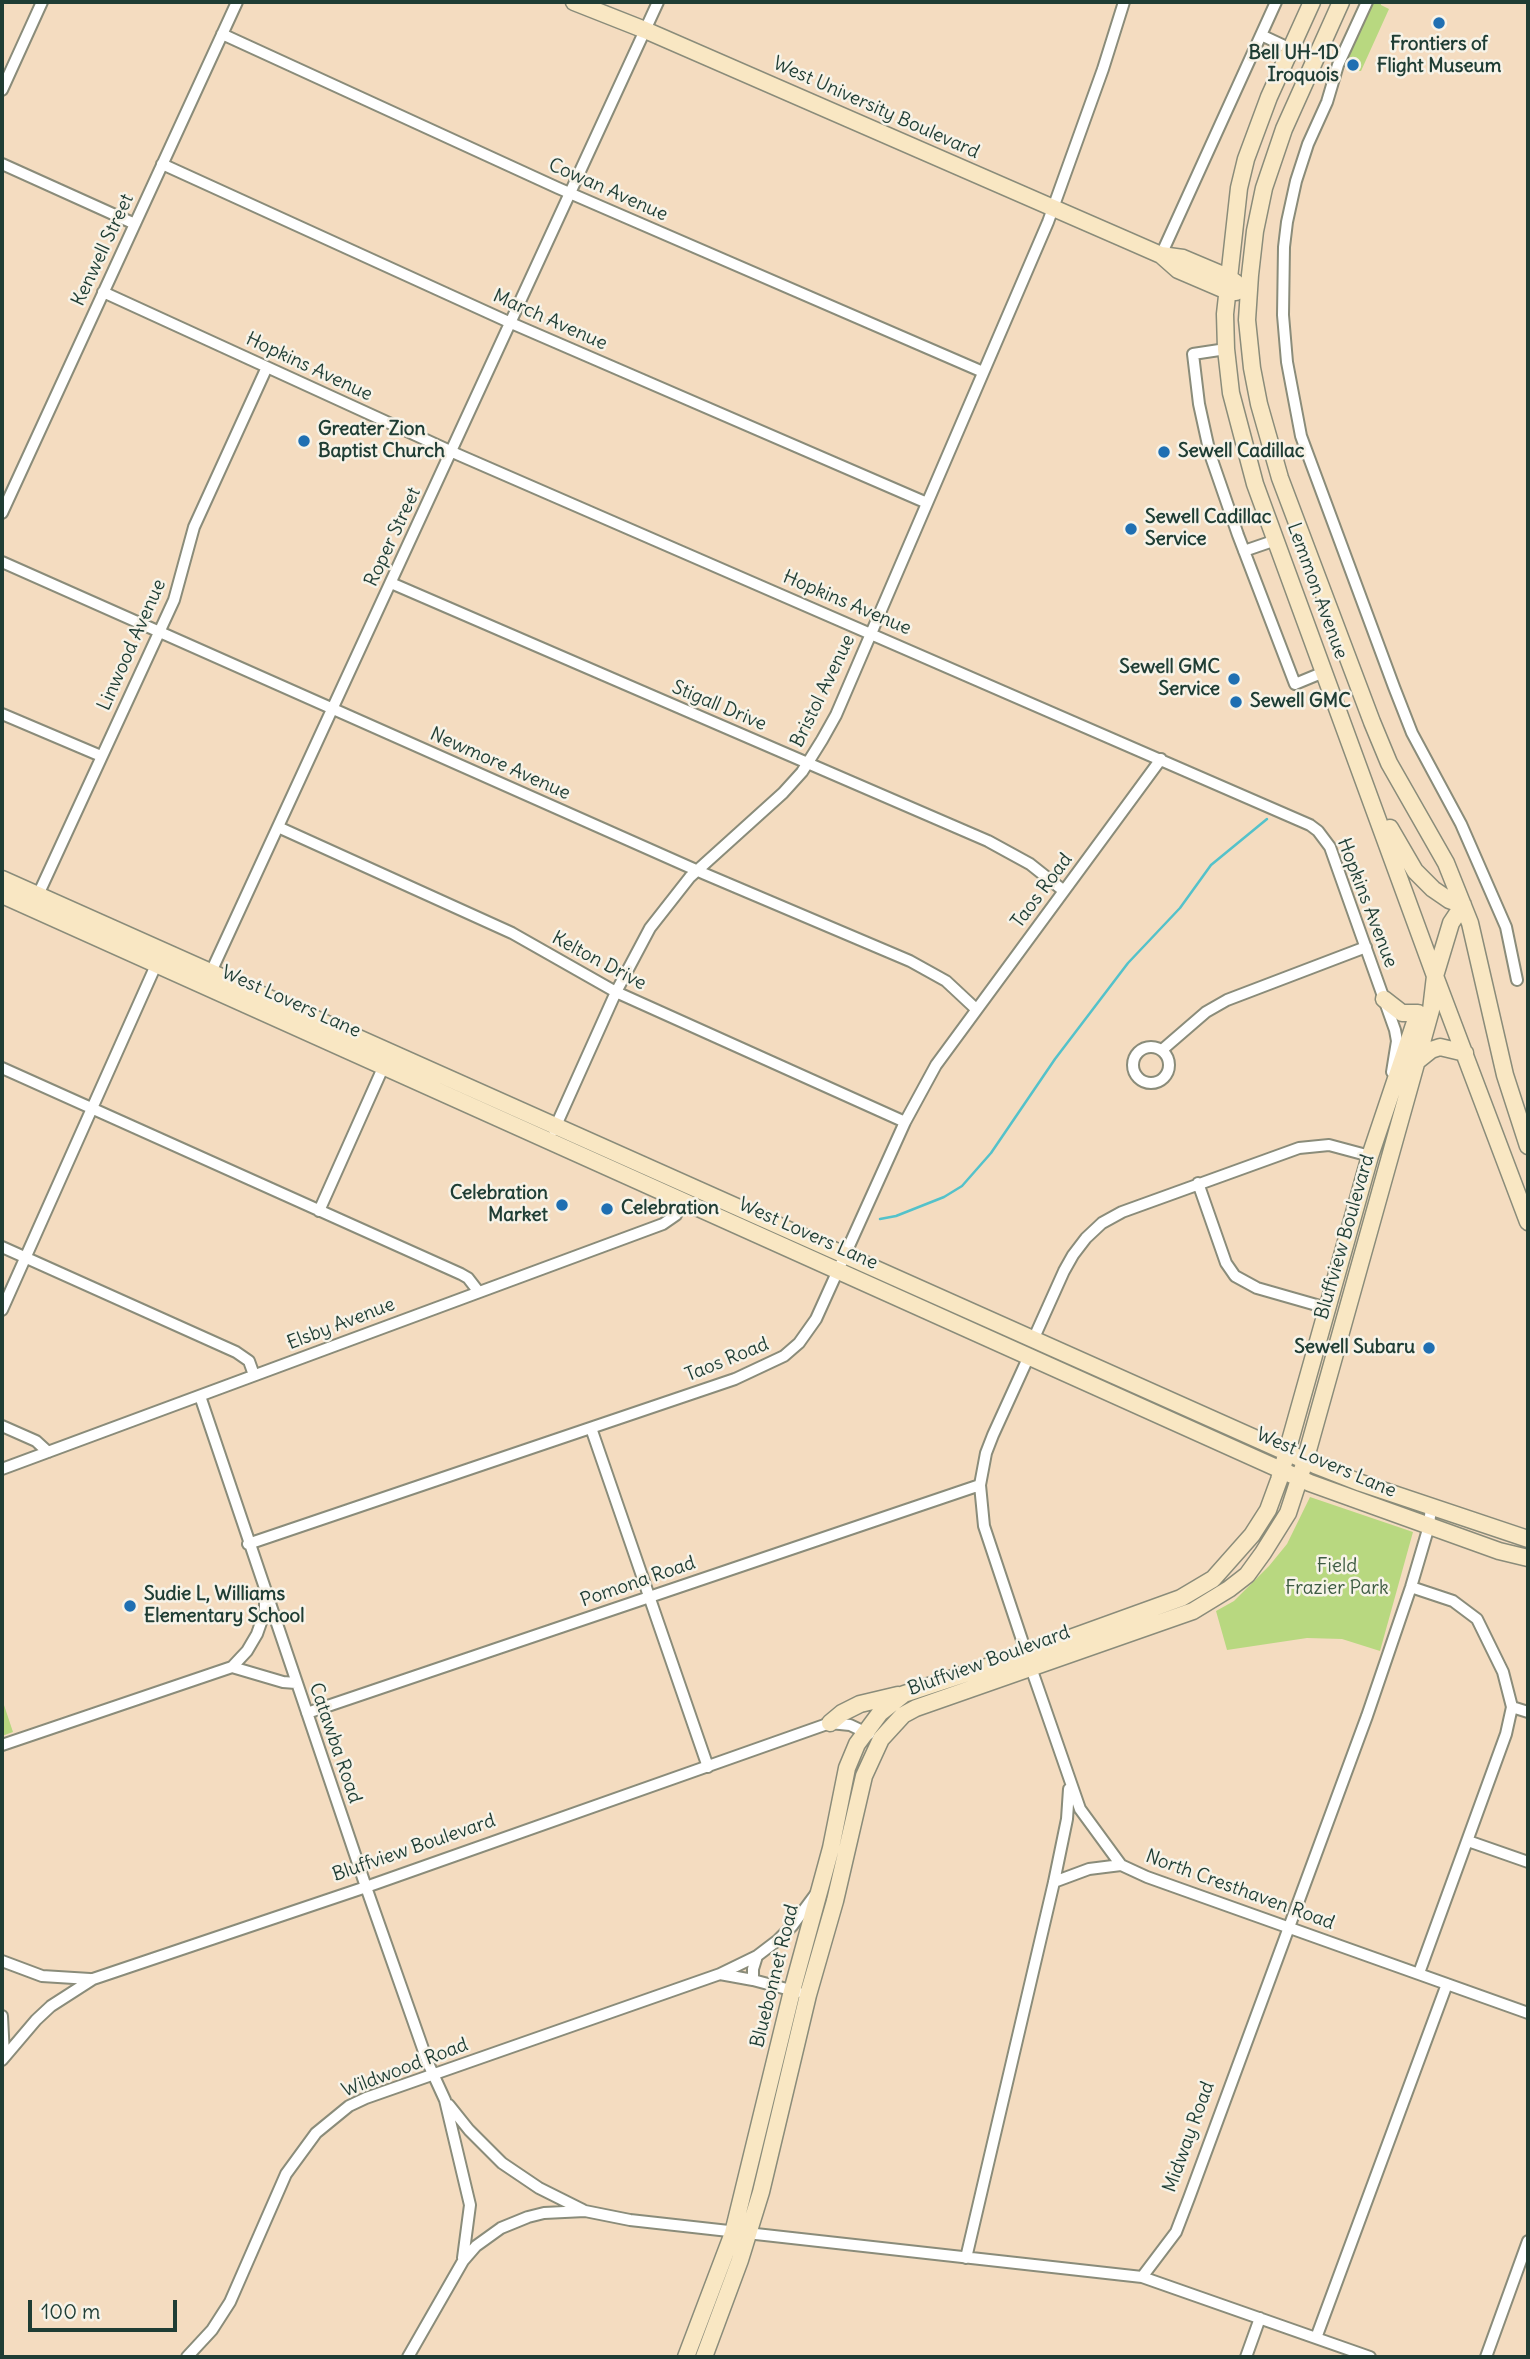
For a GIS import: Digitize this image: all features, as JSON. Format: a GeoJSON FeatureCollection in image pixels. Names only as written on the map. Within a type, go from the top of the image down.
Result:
{"type":"FeatureCollection","features":[{"type":"Feature","properties":{"kind":"main road","name":"West University Boulevard"},"geometry":{"type":"LineString","coordinates":[[574,2],[645,30],[1161,255],[1183,258],[1249,294]]}},
{"type":"Feature","properties":{"kind":"main road","name":"Lemmon Avenue"},"geometry":{"type":"LineString","coordinates":[[1312,2],[1269,97],[1247,159],[1237,201],[1227,284],[1226,349],[1231,393],[1245,452],[1276,540],[1528,1222]]}},
{"type":"Feature","properties":{"kind":"main road","name":"Lemmon Avenue"},"geometry":{"type":"LineString","coordinates":[[1341,2],[1284,129],[1270,169],[1255,231],[1249,294],[1250,355],[1269,443],[1349,663],[1389,763],[1446,863],[1463,905],[1478,951],[1505,1075],[1528,1146]]}},
{"type":"Feature","properties":{"kind":"main road"},"geometry":{"type":"LineString","coordinates":[[1324,673],[1349,663]]}},
{"type":"Feature","properties":{"kind":"main road"},"geometry":{"type":"LineString","coordinates":[[1372,798],[1415,871],[1433,889],[1449,900],[1463,905]]}},
{"type":"Feature","properties":{"kind":"main road","name":"West Lovers Lane"},"geometry":{"type":"LineString","coordinates":[[2,879],[35,902],[1031,1348],[1300,1479],[1343,1497],[1499,1551],[1528,1558]]}},
{"type":"Feature","properties":{"kind":"main road","name":"West Lovers Lane"},"geometry":{"type":"LineString","coordinates":[[2,895],[35,902]]}},
{"type":"Feature","properties":{"kind":"main road","name":"Bluffview Boulevard"},"geometry":{"type":"LineString","coordinates":[[881,1739],[903,1715],[1027,1654],[1175,1618],[1192,1611],[1247,1575],[1276,1536],[1288,1513],[1306,1461],[1345,1312],[1431,1010],[1435,976],[1451,923],[1463,905]]}},
{"type":"Feature","properties":{"kind":"main road","name":"Bluffview Boulevard"},"geometry":{"type":"LineString","coordinates":[[864,1731],[880,1713],[904,1694],[1027,1654],[1181,1598],[1213,1579],[1252,1535],[1268,1510],[1282,1470],[1370,1156],[1407,1053],[1425,990],[1435,976]]}},
{"type":"Feature","properties":{"kind":"main road"},"geometry":{"type":"LineString","coordinates":[[1384,999],[1402,1013],[1418,1013]]}},
{"type":"Feature","properties":{"kind":"main road"},"geometry":{"type":"LineString","coordinates":[[1416,1062],[1431,1049],[1440,1047],[1465,1053]]}},
{"type":"Feature","properties":{"kind":"main road"},"geometry":{"type":"LineString","coordinates":[[1370,1156],[1387,1161]]}},
{"type":"Feature","properties":{"kind":"main road"},"geometry":{"type":"LineString","coordinates":[[1327,1308],[1345,1312]]}},
{"type":"Feature","properties":{"kind":"main road","name":"West Lovers Lane"},"geometry":{"type":"LineString","coordinates":[[1031,1348],[1361,1483],[1528,1539]]}},
{"type":"Feature","properties":{"kind":"main road"},"geometry":{"type":"LineString","coordinates":[[830,1723],[860,1704],[904,1694]]}},
{"type":"Feature","properties":{"kind":"main road","name":"Bluebonnet Road"},"geometry":{"type":"LineString","coordinates":[[741,2233],[792,1991],[831,1848],[847,1768],[864,1731]]}},
{"type":"Feature","properties":{"kind":"main road","name":"Bluebonnet Road"},"geometry":{"type":"LineString","coordinates":[[741,2233],[835,1900],[864,1776],[881,1739]]}},
{"type":"Feature","properties":{"kind":"main road"},"geometry":{"type":"LineString","coordinates":[[686,2357],[741,2233]]}},
{"type":"Feature","properties":{"kind":"main road"},"geometry":{"type":"LineString","coordinates":[[704,2357],[741,2233]]}},
{"type":"Feature","properties":{"kind":"street"},"geometry":{"type":"LineString","coordinates":[[2,90],[42,2]]}},
{"type":"Feature","properties":{"kind":"street","name":"Kenwell Street"},"geometry":{"type":"LineString","coordinates":[[2,513],[237,2]]}},
{"type":"Feature","properties":{"kind":"street","name":"Roper Street"},"geometry":{"type":"LineString","coordinates":[[208,979],[658,2]]}},
{"type":"Feature","properties":{"kind":"street","name":"Bristol Avenue"},"geometry":{"type":"LineString","coordinates":[[552,1133],[616,992],[650,928],[697,870],[783,793],[808,763],[836,715],[1053,208],[1124,2]]}},
{"type":"Feature","properties":{"kind":"street"},"geometry":{"type":"LineString","coordinates":[[1161,255],[1276,2]]}},
{"type":"Feature","properties":{"kind":"street","name":"Lemmon Avenue"},"geometry":{"type":"LineString","coordinates":[[1367,2],[1339,65],[1296,181],[1284,247],[1283,315],[1287,362],[1301,436],[1315,474],[1412,733],[1461,824],[1506,927],[1517,980]]}},
{"type":"Feature","properties":{"kind":"street","name":"Cowan Avenue"},"geometry":{"type":"LineString","coordinates":[[222,34],[570,193],[983,372]]}},
{"type":"Feature","properties":{"kind":"street"},"geometry":{"type":"LineString","coordinates":[[1261,36],[1291,49]]}},
{"type":"Feature","properties":{"kind":"street"},"geometry":{"type":"LineString","coordinates":[[2,164],[135,224]]}},
{"type":"Feature","properties":{"kind":"street","name":"March Avenue"},"geometry":{"type":"LineString","coordinates":[[162,164],[512,323],[927,503]]}},
{"type":"Feature","properties":{"kind":"street","name":"Hopkins Avenue"},"geometry":{"type":"LineString","coordinates":[[103,292],[451,451],[1304,822],[1318,831],[1330,847],[1397,1041],[1389,1097]]}},
{"type":"Feature","properties":{"kind":"street"},"geometry":{"type":"LineString","coordinates":[[1226,349],[1194,354],[1195,375],[1210,454],[1294,684],[1324,673]]}},
{"type":"Feature","properties":{"kind":"street","name":"Linwood Avenue"},"geometry":{"type":"LineString","coordinates":[[35,902],[160,632],[179,585],[194,527],[267,367]]}},
{"type":"Feature","properties":{"kind":"street"},"geometry":{"type":"LineString","coordinates":[[1244,551],[1276,540]]}},
{"type":"Feature","properties":{"kind":"street","name":"Newmore Avenue"},"geometry":{"type":"LineString","coordinates":[[2,562],[332,710],[910,961],[946,981],[976,1009]]}},
{"type":"Feature","properties":{"kind":"street","name":"Stigall Drive"},"geometry":{"type":"LineString","coordinates":[[391,583],[996,845],[1030,864],[1064,891]]}},
{"type":"Feature","properties":{"kind":"street"},"geometry":{"type":"LineString","coordinates":[[2,714],[102,757]]}},
{"type":"Feature","properties":{"kind":"street","name":"Taos Road"},"geometry":{"type":"LineString","coordinates":[[248,1544],[735,1379],[783,1356],[808,1333],[905,1122],[936,1065],[1161,759]]}},
{"type":"Feature","properties":{"kind":"street","name":"Kelton Drive"},"geometry":{"type":"LineString","coordinates":[[278,827],[512,933],[616,992],[905,1122]]}},
{"type":"Feature","properties":{"kind":"street"},"geometry":{"type":"LineString","coordinates":[[1162,1050],[1206,1012],[1227,1000],[1366,947]]}},
{"type":"Feature","properties":{"kind":"street"},"geometry":{"type":"LineString","coordinates":[[2,1310],[159,958]]}},
{"type":"Feature","properties":{"kind":"street"},"geometry":{"type":"LineString","coordinates":[[319,1211],[387,1059]]}},
{"type":"Feature","properties":{"kind":"street"},"geometry":{"type":"LineString","coordinates":[[2,1069],[461,1274],[468,1278],[478,1291]]}},
{"type":"Feature","properties":{"kind":"street","name":"North Cresthaven Road"},"geometry":{"type":"LineString","coordinates":[[1370,1156],[1329,1145],[1298,1148],[1122,1212],[1102,1223],[1086,1238],[1064,1271],[986,1453],[980,1485],[984,1526],[1068,1779],[1086,1819],[1121,1865],[1147,1877],[1528,2013]]}},
{"type":"Feature","properties":{"kind":"street"},"geometry":{"type":"LineString","coordinates":[[1198,1183],[1226,1263],[1235,1276],[1257,1288],[1327,1308]]}},
{"type":"Feature","properties":{"kind":"street","name":"Elsby Avenue"},"geometry":{"type":"LineString","coordinates":[[2,1469],[663,1224],[676,1215],[686,1193]]}},
{"type":"Feature","properties":{"kind":"street"},"geometry":{"type":"LineString","coordinates":[[2,1247],[236,1353],[249,1361],[254,1375]]}},
{"type":"Feature","properties":{"kind":"street","name":"Catawba Road"},"geometry":{"type":"LineString","coordinates":[[200,1396],[366,1887],[433,2074],[445,2100],[470,2205],[463,2261]]}},
{"type":"Feature","properties":{"kind":"street"},"geometry":{"type":"LineString","coordinates":[[2,1426],[36,1441],[48,1452]]}},
{"type":"Feature","properties":{"kind":"street"},"geometry":{"type":"LineString","coordinates":[[591,1429],[708,1768]]}},
{"type":"Feature","properties":{"kind":"street","name":"Pomona Road"},"geometry":{"type":"LineString","coordinates":[[307,1713],[980,1485]]}},
{"type":"Feature","properties":{"kind":"street","name":"Midway Road"},"geometry":{"type":"LineString","coordinates":[[1142,2277],[1176,2232],[1367,1716],[1429,1526],[1431,1506]]}},
{"type":"Feature","properties":{"kind":"street"},"geometry":{"type":"LineString","coordinates":[[2,1745],[232,1667],[247,1651],[262,1621],[265,1604],[263,1585]]}},
{"type":"Feature","properties":{"kind":"street"},"geometry":{"type":"LineString","coordinates":[[1410,1587],[1453,1601],[1477,1619],[1503,1672],[1512,1707],[1506,1734],[1419,1973]]}},
{"type":"Feature","properties":{"kind":"street"},"geometry":{"type":"LineString","coordinates":[[232,1667],[283,1682],[296,1683]]}},
{"type":"Feature","properties":{"kind":"street"},"geometry":{"type":"LineString","coordinates":[[1512,1707],[1528,1712]]}},
{"type":"Feature","properties":{"kind":"street"},"geometry":{"type":"LineString","coordinates":[[830,1723],[841,1722],[881,1739]]}},
{"type":"Feature","properties":{"kind":"street","name":"Bluffview Boulevard"},"geometry":{"type":"LineString","coordinates":[[3,2058],[51,2006],[93,1979],[366,1887],[830,1723]]}},
{"type":"Feature","properties":{"kind":"street"},"geometry":{"type":"LineString","coordinates":[[966,2258],[1054,1882],[1067,1819],[1068,1779]]}},
{"type":"Feature","properties":{"kind":"street"},"geometry":{"type":"LineString","coordinates":[[1468,1841],[1528,1862]]}},
{"type":"Feature","properties":{"kind":"street"},"geometry":{"type":"LineString","coordinates":[[1054,1882],[1089,1869],[1121,1865]]}},
{"type":"Feature","properties":{"kind":"street","name":"Wildwood Road"},"geometry":{"type":"LineString","coordinates":[[187,2357],[201,2344],[223,2315],[286,2174],[316,2133],[334,2116],[366,2098],[720,1974],[757,1956],[792,1926],[820,1887]]}},
{"type":"Feature","properties":{"kind":"street"},"geometry":{"type":"LineString","coordinates":[[753,1980],[757,1956]]}},
{"type":"Feature","properties":{"kind":"street"},"geometry":{"type":"LineString","coordinates":[[2,1961],[41,1976],[93,1979]]}},
{"type":"Feature","properties":{"kind":"street","name":"Wildwood Road"},"geometry":{"type":"LineString","coordinates":[[720,1974],[808,1995]]}},
{"type":"Feature","properties":{"kind":"street"},"geometry":{"type":"LineString","coordinates":[[1316,2338],[1447,1984]]}},
{"type":"Feature","properties":{"kind":"street"},"geometry":{"type":"LineString","coordinates":[[2,2016],[3,2058]]}},
{"type":"Feature","properties":{"kind":"street","name":"Catawba Road"},"geometry":{"type":"LineString","coordinates":[[445,2100],[468,2130],[502,2163],[539,2188],[585,2211]]}},
{"type":"Feature","properties":{"kind":"street"},"geometry":{"type":"LineString","coordinates":[[408,2357],[463,2261],[487,2237],[514,2222],[544,2213],[585,2211],[630,2220],[1142,2277],[1370,2357]]}},
{"type":"Feature","properties":{"kind":"street"},"geometry":{"type":"LineString","coordinates":[[1486,2357],[1528,2241]]}},
{"type":"Feature","properties":{"kind":"street"},"geometry":{"type":"LineString","coordinates":[[1246,2357],[1261,2318]]}},
{"type":"Feature","properties":{"kind":"green space"},"geometry":{"type":"Polygon","coordinates":[[[1373,2],[1381,2],[1381,5],[1389,9],[1361,71],[1351,71],[1346,67],[1347,61],[1373,2]]]}},
{"type":"Feature","properties":{"kind":"green space","name":"Field Frazier Park"},"geometry":{"type":"Polygon","coordinates":[[[1310,1497],[1413,1532],[1380,1651],[1342,1639],[1307,1638],[1227,1650],[1216,1611],[1234,1601],[1269,1566],[1287,1544],[1310,1497]]]}},
{"type":"Feature","properties":{"kind":"green space"},"geometry":{"type":"Polygon","coordinates":[[[2,1699],[13,1732],[2,1736],[2,1699]]]}},
{"type":"Feature","properties":{"kind":"waterway"},"geometry":{"type":"LineString","coordinates":[[880,1219],[896,1216],[944,1197],[962,1186],[991,1153],[1055,1059],[1128,963],[1180,908],[1211,865],[1267,819]]}},
{"type":"Feature","properties":{"kind":"place","name":"Frontiers of Flight Museum"},"geometry":{"type":"Point","coordinates":[1439,23]}},
{"type":"Feature","properties":{"kind":"place","name":"Bell UH-1D Iroquois"},"geometry":{"type":"Point","coordinates":[1353,65]}},
{"type":"Feature","properties":{"kind":"place","name":"Greater Zion Baptist Church"},"geometry":{"type":"Point","coordinates":[304,441]}},
{"type":"Feature","properties":{"kind":"place","name":"Sewell Cadillac"},"geometry":{"type":"Point","coordinates":[1164,452]}},
{"type":"Feature","properties":{"kind":"place","name":"Sewell Cadillac Service"},"geometry":{"type":"Point","coordinates":[1131,529]}},
{"type":"Feature","properties":{"kind":"place","name":"Sewell GMC Service"},"geometry":{"type":"Point","coordinates":[1234,679]}},
{"type":"Feature","properties":{"kind":"place","name":"Sewell GMC"},"geometry":{"type":"Point","coordinates":[1236,702]}},
{"type":"Feature","properties":{"kind":"place","name":"Celebration Market"},"geometry":{"type":"Point","coordinates":[562,1205]}},
{"type":"Feature","properties":{"kind":"place","name":"Celebration"},"geometry":{"type":"Point","coordinates":[607,1209]}},
{"type":"Feature","properties":{"kind":"place","name":"Sewell Subaru"},"geometry":{"type":"Point","coordinates":[1429,1348]}},
{"type":"Feature","properties":{"kind":"place","name":"Sudie L, Williams Elementary School"},"geometry":{"type":"Point","coordinates":[130,1606]}}]}
